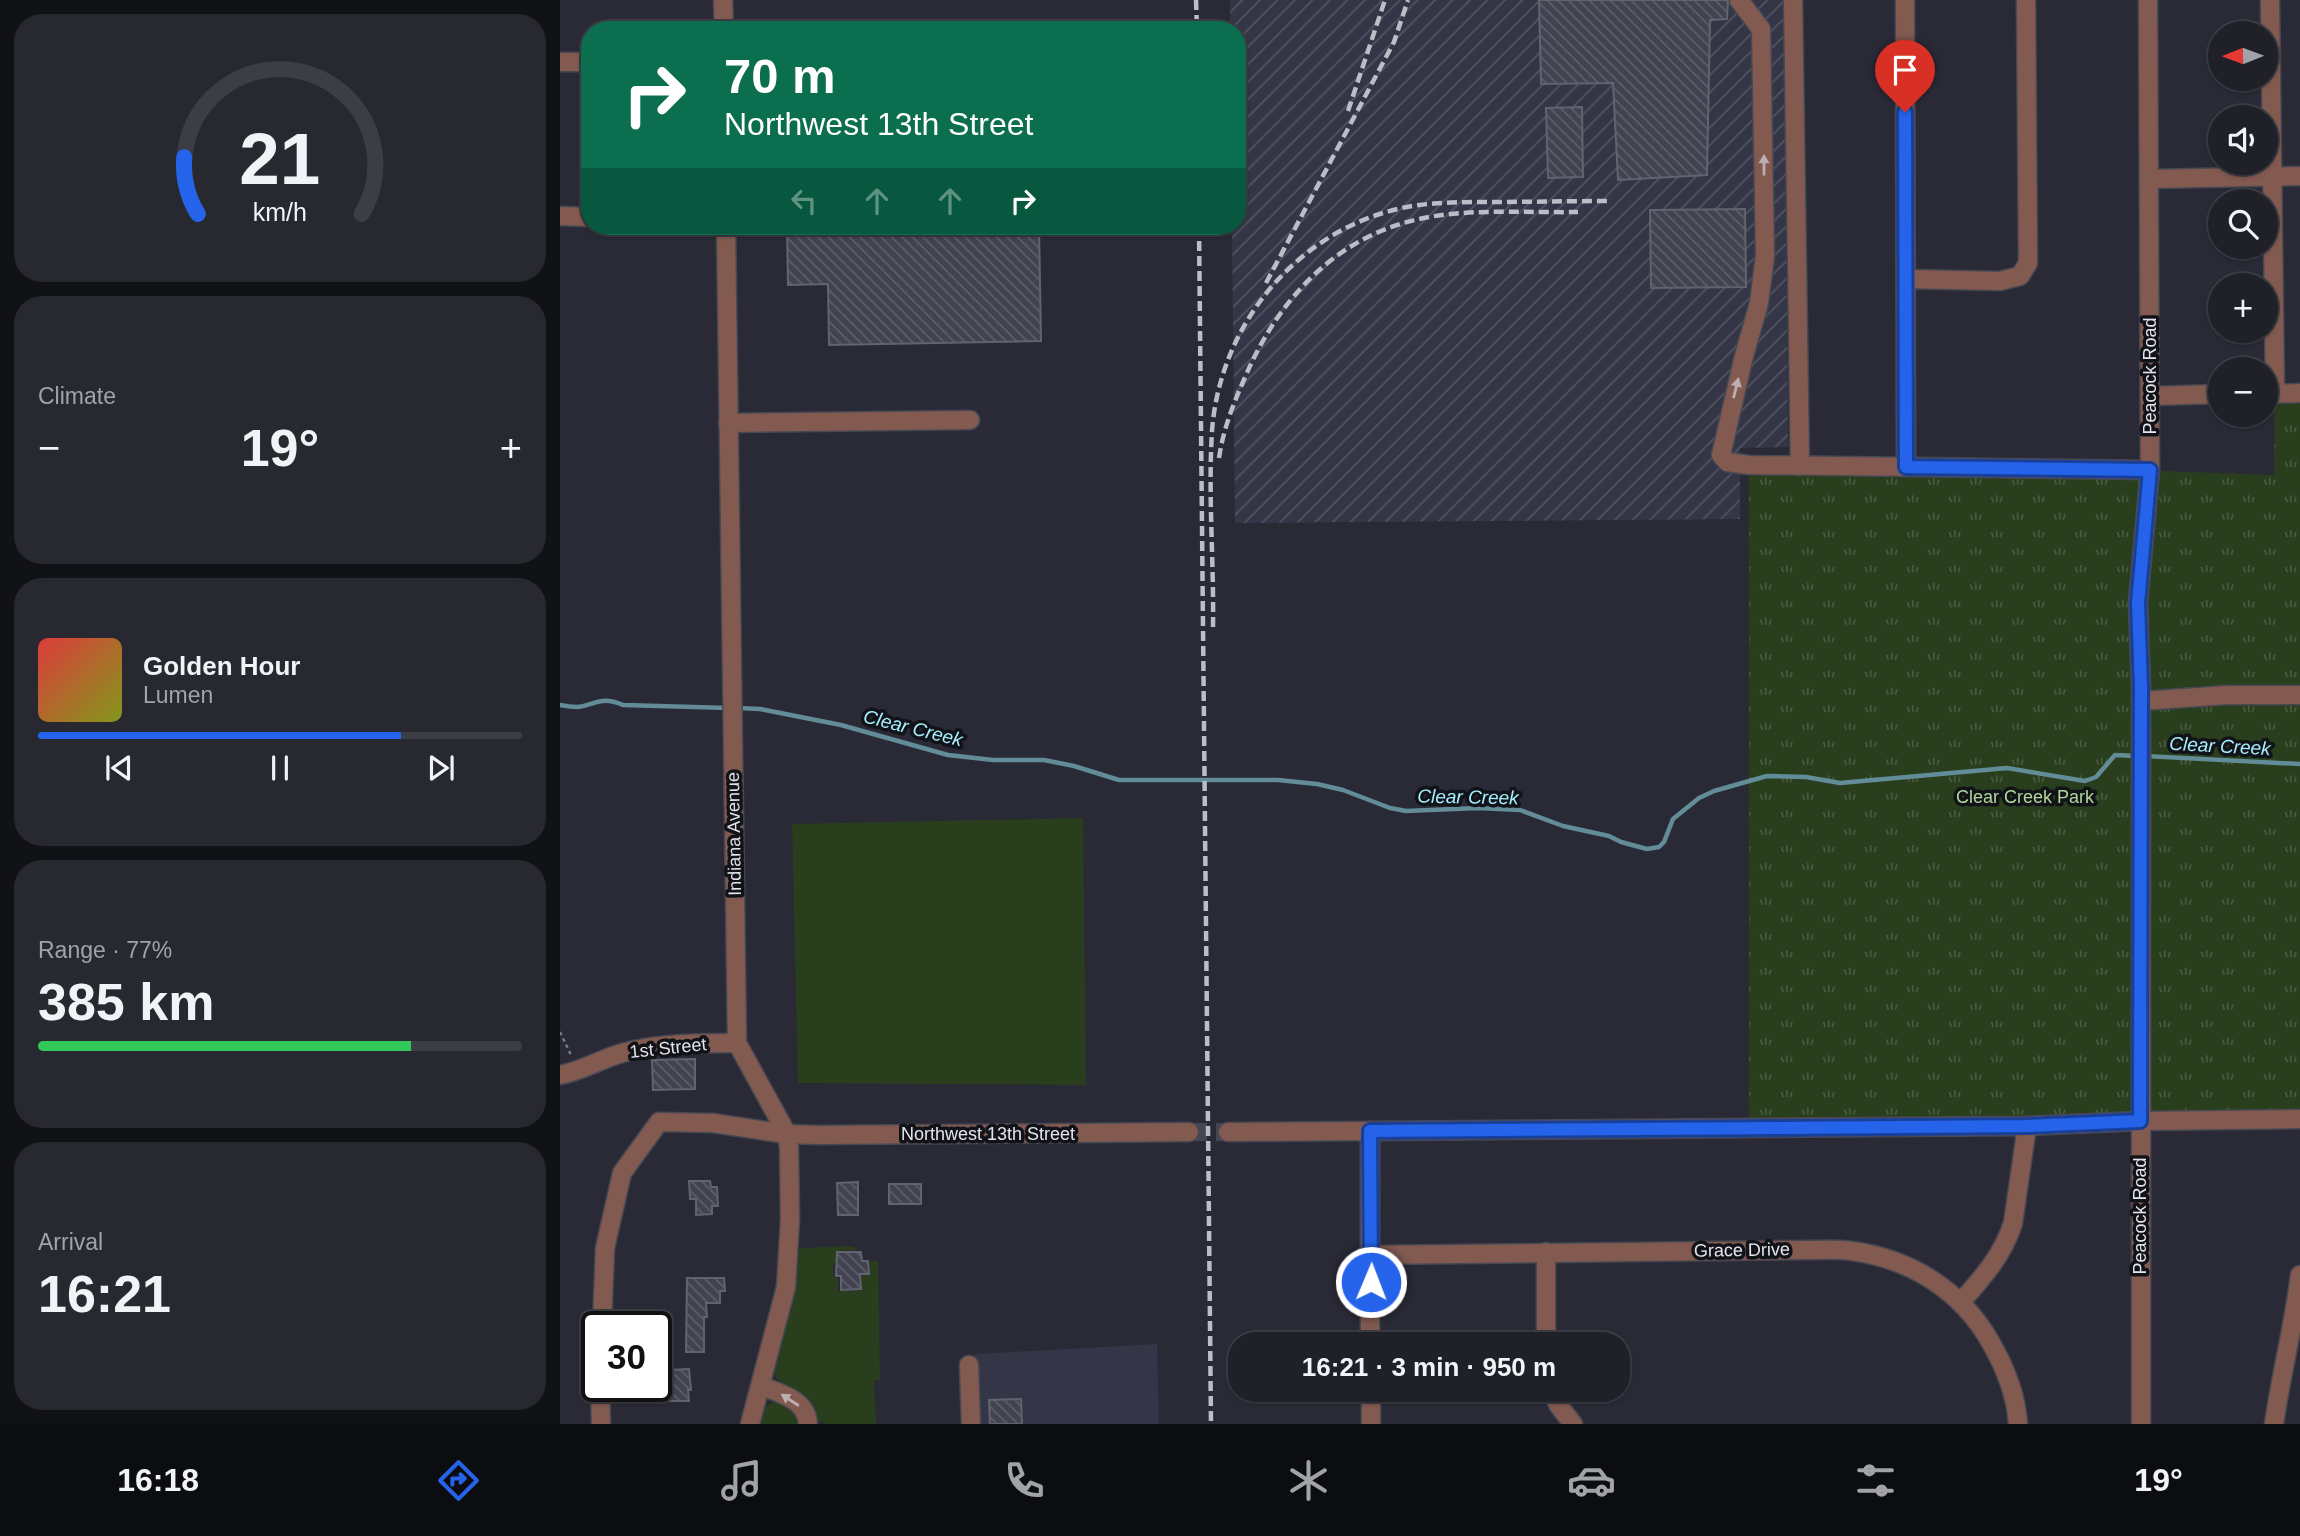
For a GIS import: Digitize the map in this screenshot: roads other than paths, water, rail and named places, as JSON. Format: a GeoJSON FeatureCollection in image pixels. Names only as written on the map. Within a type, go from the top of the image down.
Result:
{"type":"FeatureCollection","features":[{"type":"Feature","properties":{"kind":"street"},"geometry":{"type":"LineString","coordinates":[[723,0],[724,21]]}},
{"type":"Feature","properties":{"kind":"street"},"geometry":{"type":"LineString","coordinates":[[1739,0],[1760,29],[1765,256],[1759,303],[1721,455],[1727,462],[1734,465],[2150,470]]}},
{"type":"Feature","properties":{"kind":"street"},"geometry":{"type":"LineString","coordinates":[[1793,0],[1800,466]]}},
{"type":"Feature","properties":{"kind":"street"},"geometry":{"type":"LineString","coordinates":[[1905,0],[1906,467]]}},
{"type":"Feature","properties":{"kind":"street"},"geometry":{"type":"LineString","coordinates":[[1906,279],[2000,281],[2020,276],[2028,263],[2026,0]]}},
{"type":"Feature","properties":{"kind":"street","name":"Peacock Road"},"geometry":{"type":"LineString","coordinates":[[2140,1424],[2141,706],[2138,603],[2150,470],[2148,0]]}},
{"type":"Feature","properties":{"kind":"street"},"geometry":{"type":"LineString","coordinates":[[2270,0],[2271,357]]}},
{"type":"Feature","properties":{"kind":"street"},"geometry":{"type":"LineString","coordinates":[[560,62],[581,62]]}},
{"type":"Feature","properties":{"kind":"street"},"geometry":{"type":"LineString","coordinates":[[2150,179],[2300,176]]}},
{"type":"Feature","properties":{"kind":"street"},"geometry":{"type":"LineString","coordinates":[[560,216],[581,217]]}},
{"type":"Feature","properties":{"kind":"street","name":"Indiana Avenue"},"geometry":{"type":"LineString","coordinates":[[726,235],[737,1043],[788,1134],[789,1261],[786,1287],[750,1424]]}},
{"type":"Feature","properties":{"kind":"street"},"geometry":{"type":"LineString","coordinates":[[2278,393],[2300,393]]}},
{"type":"Feature","properties":{"kind":"street"},"geometry":{"type":"LineString","coordinates":[[2150,396],[2208,394]]}},
{"type":"Feature","properties":{"kind":"street"},"geometry":{"type":"LineString","coordinates":[[728,424],[970,420]]}},
{"type":"Feature","properties":{"kind":"street"},"geometry":{"type":"LineString","coordinates":[[2141,706],[2227,695],[2300,695]]}},
{"type":"Feature","properties":{"kind":"street","name":"1st Street"},"geometry":{"type":"LineString","coordinates":[[560,1075],[579,1071],[620,1054],[649,1048],[698,1043],[737,1043]]}},
{"type":"Feature","properties":{"kind":"street"},"geometry":{"type":"LineString","coordinates":[[1228,1132],[2027,1126],[2140,1121],[2300,1119]]}},
{"type":"Feature","properties":{"kind":"street","name":"Northwest 13th Street"},"geometry":{"type":"LineString","coordinates":[[603,1311],[605,1248],[622,1173],[659,1122],[713,1123],[788,1134],[1189,1132]]}},
{"type":"Feature","properties":{"kind":"street"},"geometry":{"type":"LineString","coordinates":[[1961,1302],[1995,1264],[2009,1236],[2027,1126]]}},
{"type":"Feature","properties":{"kind":"street"},"geometry":{"type":"LineString","coordinates":[[1370,1131],[1370,1332]]}},
{"type":"Feature","properties":{"kind":"street","name":"Grace Drive"},"geometry":{"type":"LineString","coordinates":[[1371,1255],[1851,1251],[1876,1256],[1928,1277],[1946,1288],[1982,1326],[2004,1365],[2015,1400],[2018,1424]]}},
{"type":"Feature","properties":{"kind":"street"},"geometry":{"type":"LineString","coordinates":[[1546,1252],[1546,1332]]}},
{"type":"Feature","properties":{"kind":"street"},"geometry":{"type":"LineString","coordinates":[[2274,1424],[2278,1391],[2298,1317],[2300,1275]]}},
{"type":"Feature","properties":{"kind":"street"},"geometry":{"type":"LineString","coordinates":[[969,1365],[971,1424]]}},
{"type":"Feature","properties":{"kind":"street"},"geometry":{"type":"LineString","coordinates":[[761,1386],[794,1399],[808,1416],[808,1424]]}},
{"type":"Feature","properties":{"kind":"street"},"geometry":{"type":"LineString","coordinates":[[600,1402],[601,1424]]}},
{"type":"Feature","properties":{"kind":"street"},"geometry":{"type":"LineString","coordinates":[[1371,1402],[1371,1424]]}},
{"type":"Feature","properties":{"kind":"street"},"geometry":{"type":"LineString","coordinates":[[1557,1402],[1573,1424]]}},
{"type":"Feature","properties":{"kind":"waterway","name":"Clear Creek"},"geometry":{"type":"LineString","coordinates":[[560,705],[578,707],[604,701],[623,705],[729,708]]}},
{"type":"Feature","properties":{"kind":"waterway","name":"Clear Creek"},"geometry":{"type":"LineString","coordinates":[[738,708],[760,709],[841,725],[948,755],[993,760],[1044,760],[1119,780],[1278,780],[1343,790],[1390,808],[1406,811],[1478,808],[1520,810],[1563,826],[1609,836],[1647,849],[1659,847],[1664,842],[1673,819],[1699,798],[1767,776],[1806,777],[1840,783],[2007,768],[2085,781],[2096,777],[2115,755],[2136,756]]}},
{"type":"Feature","properties":{"kind":"waterway","name":"Clear Creek"},"geometry":{"type":"LineString","coordinates":[[2145,756],[2300,764]]}},
{"type":"Feature","properties":{"kind":"tunnel"},"geometry":{"type":"LineString","coordinates":[[1189,1132],[1228,1132]]}},
{"type":"Feature","properties":{"kind":"railway"},"geometry":{"type":"LineString","coordinates":[[1196,0],[1197,21]]}},
{"type":"Feature","properties":{"kind":"railway"},"geometry":{"type":"LineString","coordinates":[[1348,111],[1385,0]]}},
{"type":"Feature","properties":{"kind":"railway"},"geometry":{"type":"LineString","coordinates":[[1266,283],[1394,42],[1408,0]]}},
{"type":"Feature","properties":{"kind":"railway"},"geometry":{"type":"LineString","coordinates":[[1213,627],[1211,455],[1218,391],[1231,352],[1250,316],[1274,284],[1302,257],[1335,234],[1372,217],[1412,206],[1461,202],[1608,201]]}},
{"type":"Feature","properties":{"kind":"railway"},"geometry":{"type":"LineString","coordinates":[[1219,458],[1232,410],[1256,353],[1290,301],[1310,278],[1334,258],[1388,228],[1419,219],[1477,212],[1578,212]]}},
{"type":"Feature","properties":{"kind":"railway"},"geometry":{"type":"LineString","coordinates":[[1199,235],[1211,1424]]}},
{"type":"Feature","properties":{"kind":"park label","name":"Clear Creek Park"},"geometry":{"type":"Point","coordinates":[2025,797]}}]}
